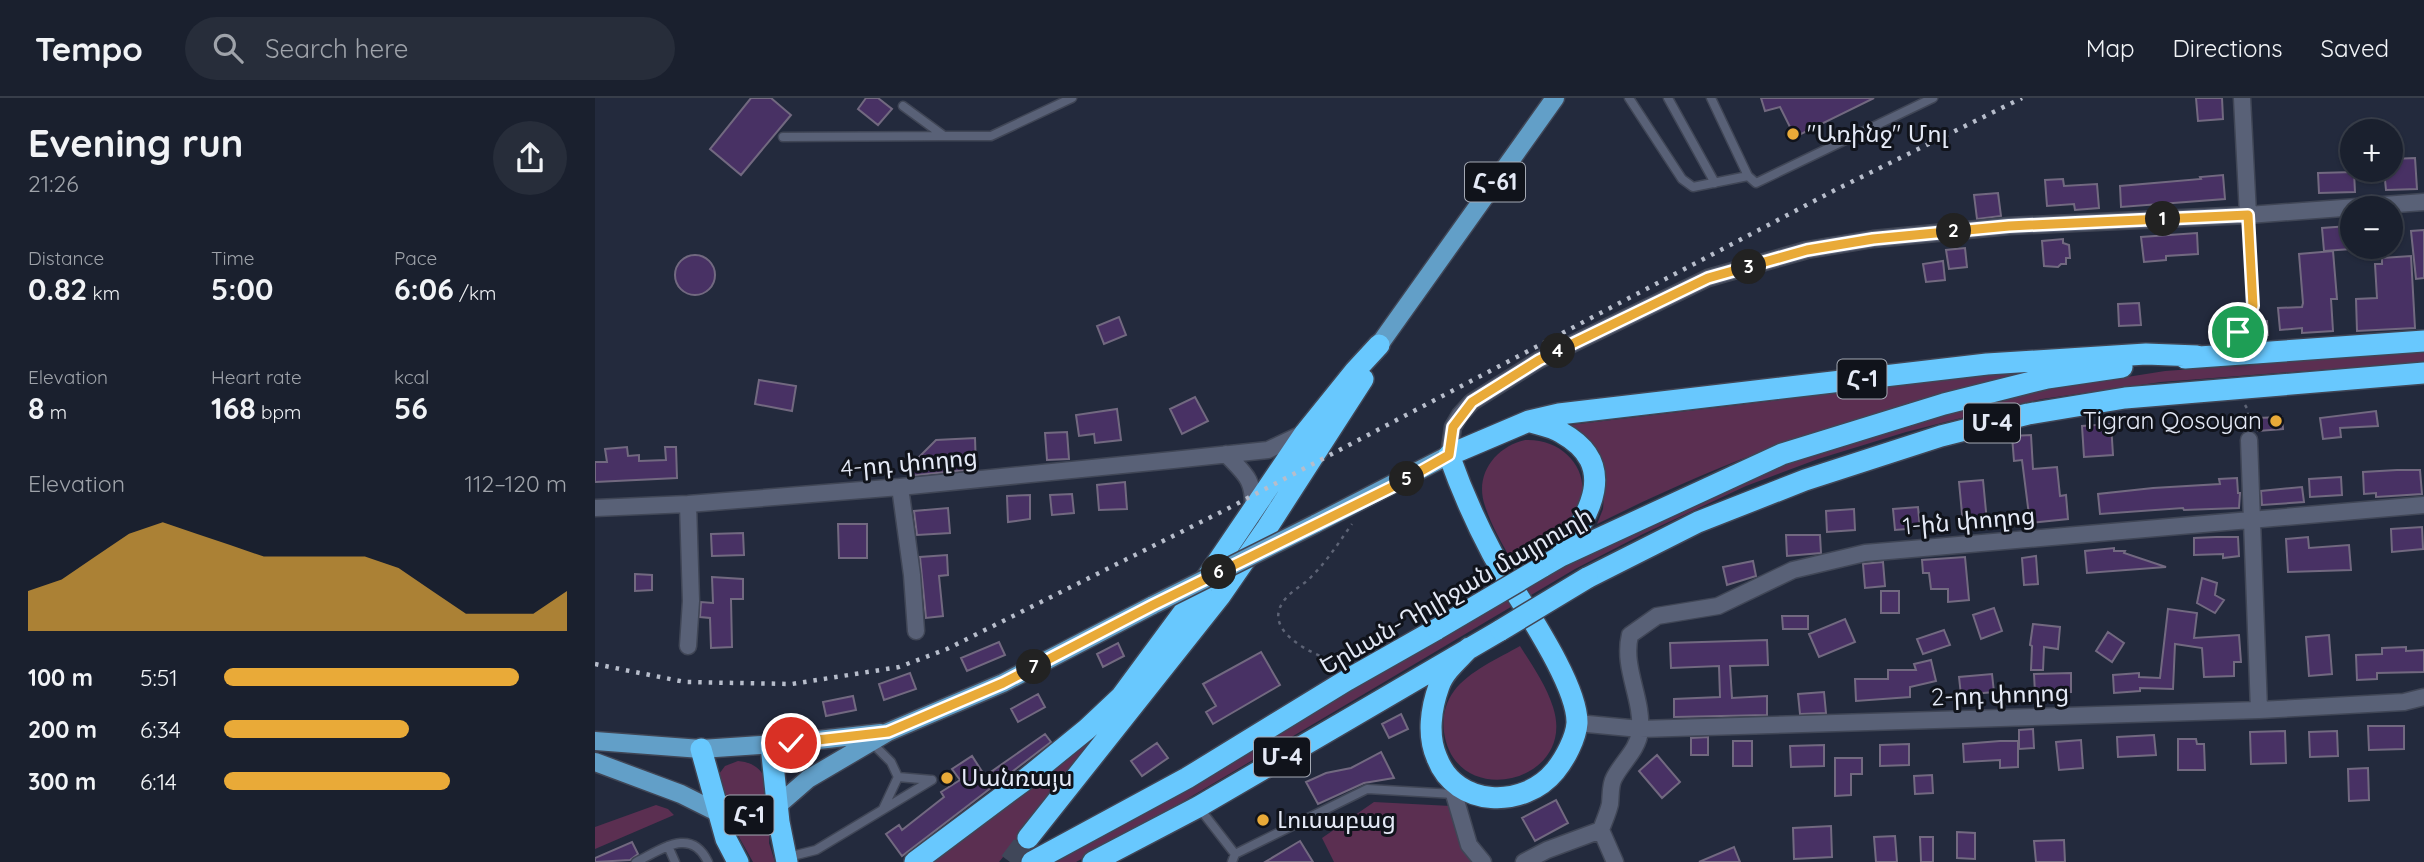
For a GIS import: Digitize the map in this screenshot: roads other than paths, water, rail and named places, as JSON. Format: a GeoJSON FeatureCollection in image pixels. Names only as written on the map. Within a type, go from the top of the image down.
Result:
{"type":"FeatureCollection","features":[{"type":"Feature","properties":{"kind":"highway","name":"Երևան-Դիլիջան մայրուղի"},"geometry":{"type":"LineString","coordinates":[[1032,862],[1187,778],[1347,680],[1561,556],[1782,454],[1944,404],[2047,378],[2197,356],[2424,341]]}},
{"type":"Feature","properties":{"kind":"highway","name":"Հ-61"},"geometry":{"type":"LineString","coordinates":[[915,862],[1022,782],[1087,729],[1121,697],[1183,613],[1305,433],[1379,345]]}},
{"type":"Feature","properties":{"kind":"highway","name":"Հ-61"},"geometry":{"type":"LineString","coordinates":[[1028,838],[1220,596],[1359,386],[1379,345]]}},
{"type":"Feature","properties":{"kind":"highway","name":"Հ-1"},"geometry":{"type":"LineString","coordinates":[[1449,455],[1528,421],[1573,413],[1987,364],[2146,354],[2197,356]]}},
{"type":"Feature","properties":{"kind":"highway","name":"Մ-4"},"geometry":{"type":"LineString","coordinates":[[1093,862],[1198,807],[1587,578],[1698,522],[1805,480],[1941,436],[2028,414],[2125,398],[2424,373]]}},
{"type":"Feature","properties":{"kind":"highway"},"geometry":{"type":"LineString","coordinates":[[1528,421],[1560,431],[1579,444],[1592,462],[1594,470],[1594,497],[1587,515],[1561,556]]}},
{"type":"Feature","properties":{"kind":"highway"},"geometry":{"type":"LineString","coordinates":[[1449,455],[1467,504],[1492,554],[1563,677],[1577,723],[1563,760],[1554,772],[1533,790],[1503,799],[1485,798],[1458,791],[1445,775],[1437,758],[1431,737],[1431,718],[1440,684],[1469,649]]}},
{"type":"Feature","properties":{"kind":"highway"},"geometry":{"type":"LineString","coordinates":[[771,745],[786,860]]}},
{"type":"Feature","properties":{"kind":"highway"},"geometry":{"type":"LineString","coordinates":[[701,749],[726,839],[738,862]]}},
{"type":"Feature","properties":{"kind":"main road","name":"Հ-61"},"geometry":{"type":"LineString","coordinates":[[1379,345],[1555,98]]}},
{"type":"Feature","properties":{"kind":"main road","name":"Հ-1"},"geometry":{"type":"LineString","coordinates":[[595,762],[681,794],[719,813],[739,816],[757,814],[777,806],[808,779],[888,732],[1003,683],[1449,455]]}},
{"type":"Feature","properties":{"kind":"main road","name":"Հ-1"},"geometry":{"type":"LineString","coordinates":[[595,741],[701,749],[771,745],[888,732]]}},
{"type":"Feature","properties":{"kind":"street"},"geometry":{"type":"LineString","coordinates":[[2242,98],[2248,215]]}},
{"type":"Feature","properties":{"kind":"street"},"geometry":{"type":"LineString","coordinates":[[1449,455],[1453,427],[1472,402],[1539,360],[1708,278],[1807,250],[1873,239],[2009,226],[2248,215],[2424,201]]}},
{"type":"Feature","properties":{"kind":"street","name":"4-րդ փողոց"},"geometry":{"type":"LineString","coordinates":[[595,508],[688,504],[900,487],[1268,450],[1305,433]]}},
{"type":"Feature","properties":{"kind":"street"},"geometry":{"type":"LineString","coordinates":[[2249,440],[2259,710]]}},
{"type":"Feature","properties":{"kind":"street"},"geometry":{"type":"LineString","coordinates":[[1226,454],[1251,484],[1254,491],[1254,508]]}},
{"type":"Feature","properties":{"kind":"street"},"geometry":{"type":"LineString","coordinates":[[900,487],[912,575],[916,631]]}},
{"type":"Feature","properties":{"kind":"street"},"geometry":{"type":"LineString","coordinates":[[688,504],[691,601],[688,646]]}},
{"type":"Feature","properties":{"kind":"street","name":"1-ին փողոց"},"geometry":{"type":"LineString","coordinates":[[1640,729],[1638,698],[1628,661],[1630,635],[1657,616],[1718,606],[1793,570],[1865,552],[2424,505]]}},
{"type":"Feature","properties":{"kind":"street","name":"2-րդ փողոց"},"geometry":{"type":"LineString","coordinates":[[1577,723],[1640,729],[2259,710],[2404,702],[2424,697]]}},
{"type":"Feature","properties":{"kind":"street"},"geometry":{"type":"LineString","coordinates":[[1615,862],[1601,830],[1610,805],[1612,780],[1638,742],[1640,729]]}},
{"type":"Feature","properties":{"kind":"street"},"geometry":{"type":"LineString","coordinates":[[1458,791],[1469,845],[1483,862]]}},
{"type":"Feature","properties":{"kind":"street"},"geometry":{"type":"LineString","coordinates":[[1524,862],[1547,850],[1601,830]]}},
{"type":"Feature","properties":{"kind":"lane"},"geometry":{"type":"LineString","coordinates":[[783,137],[992,136],[1072,98]]}},
{"type":"Feature","properties":{"kind":"lane"},"geometry":{"type":"LineString","coordinates":[[1668,98],[1715,183]]}},
{"type":"Feature","properties":{"kind":"lane"},"geometry":{"type":"LineString","coordinates":[[1711,98],[1748,176],[1756,183],[1933,98]]}},
{"type":"Feature","properties":{"kind":"lane"},"geometry":{"type":"LineString","coordinates":[[1634,99],[1682,179],[1693,187],[1748,176]]}},
{"type":"Feature","properties":{"kind":"lane"},"geometry":{"type":"LineString","coordinates":[[902,106],[944,136]]}},
{"type":"Feature","properties":{"kind":"lane"},"geometry":{"type":"LineString","coordinates":[[871,742],[891,762],[898,777]]}},
{"type":"Feature","properties":{"kind":"lane"},"geometry":{"type":"LineString","coordinates":[[786,860],[816,850],[932,780],[898,777]]}},
{"type":"Feature","properties":{"kind":"lane"},"geometry":{"type":"LineString","coordinates":[[882,811],[898,777]]}},
{"type":"Feature","properties":{"kind":"lane"},"geometry":{"type":"LineString","coordinates":[[1198,807],[1234,858],[1367,789],[1458,791]]}},
{"type":"Feature","properties":{"kind":"lane"},"geometry":{"type":"LineString","coordinates":[[636,862],[680,842],[691,844],[702,851],[708,862]]}},
{"type":"Feature","properties":{"kind":"lane"},"geometry":{"type":"LineString","coordinates":[[668,846],[675,862]]}},
{"type":"Feature","properties":{"kind":"tunnel"},"geometry":{"type":"LineString","coordinates":[[1010,862],[1028,838]]}},
{"type":"Feature","properties":{"kind":"railway"},"geometry":{"type":"LineString","coordinates":[[595,664],[685,682],[792,684],[899,667],[947,649],[1227,509],[1835,190],[2022,98]]}},
{"type":"Feature","properties":{"kind":"place","name":"\"Առինջ\" Մոլ"},"geometry":{"type":"Point","coordinates":[1793,134]}},
{"type":"Feature","properties":{"kind":"place","name":"Tigran Qosoyan"},"geometry":{"type":"Point","coordinates":[2276,421]}},
{"type":"Feature","properties":{"kind":"place","name":"Սանռայս"},"geometry":{"type":"Point","coordinates":[947,778]}},
{"type":"Feature","properties":{"kind":"place","name":"Լուսաբաց"},"geometry":{"type":"Point","coordinates":[1263,820]}}]}
